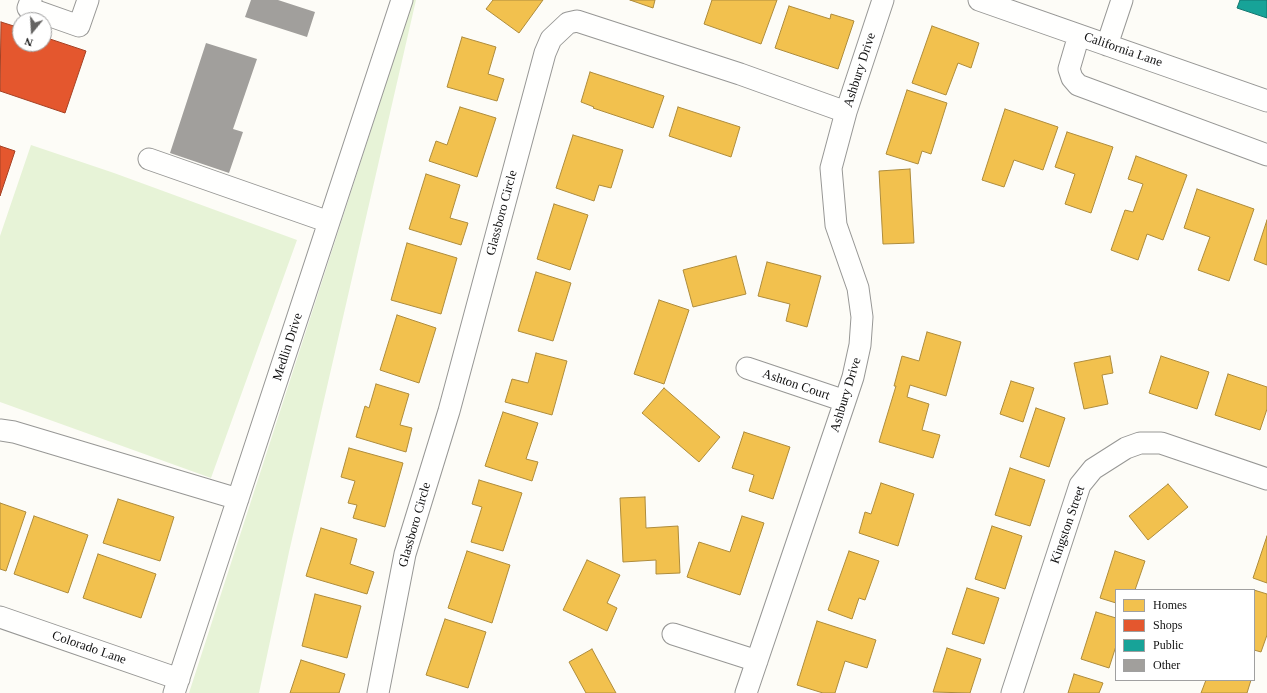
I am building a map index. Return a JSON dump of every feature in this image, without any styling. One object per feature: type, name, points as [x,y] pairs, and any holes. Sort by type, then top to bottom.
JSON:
[{"type":"street","points":[[31,0],[28,8],[79,26],[88,0]]},
{"type":"street","name":"Medlin Drive","points":[[177,686],[402,0]]},
{"type":"street","name":"Ashbury Drive","points":[[746,693],[846,401],[860,345],[862,317],[858,288],[836,225],[831,168],[846,112],[883,0]]},
{"type":"street","name":"California Lane","points":[[979,0],[1267,101]]},
{"type":"street","points":[[1107,45],[1122,0]]},
{"type":"street","name":"Glassboro Circle","points":[[378,693],[405,554],[449,411],[543,60],[551,39],[568,23],[577,21],[740,74],[846,112]]},
{"type":"street","points":[[1079,35],[1069,68],[1072,78],[1078,85],[1267,154]]},
{"type":"street","points":[[149,159],[329,222]]},
{"type":"street","name":"Ashton Court","points":[[747,368],[846,401]]},
{"type":"street","points":[[0,430],[14,432],[238,499]]},
{"type":"street","name":"Kingston Street","points":[[1012,693],[1080,485],[1093,469],[1126,448],[1140,443],[1161,443],[1267,479]]},
{"type":"street","name":"Colorado Lane","points":[[0,617],[177,686]]},
{"type":"street","points":[[673,634],[757,661]]},
{"type":"green space","points":[[413,0],[416,0],[289,552],[259,693],[189,693]]},
{"type":"green space","points":[[31,145],[114,173],[297,240],[211,478],[0,402],[0,236]]},
{"type":"building: Homes","points":[[493,0],[543,0],[519,33],[486,9]]},
{"type":"building: Homes","points":[[630,0],[655,0],[653,8]]},
{"type":"building: Homes","points":[[712,0],[777,0],[761,44],[704,24]]},
{"type":"building: Homes","points":[[789,6],[830,19],[831,14],[854,21],[838,69],[775,48]]},
{"type":"building: Homes","points":[[932,26],[979,43],[971,68],[958,63],[946,95],[912,83]]},
{"type":"building: Homes","points":[[462,37],[496,47],[488,74],[504,79],[497,101],[447,87]]},
{"type":"building: Homes","points":[[590,72],[664,96],[653,128],[593,108],[594,107],[581,102]]},
{"type":"building: Homes","points":[[907,90],[947,103],[931,154],[922,151],[918,164],[886,154]]},
{"type":"building: Homes","points":[[460,107],[496,118],[477,177],[429,161],[436,141],[447,145]]},
{"type":"building: Homes","points":[[678,107],[740,127],[731,157],[669,136]]},
{"type":"building: Homes","points":[[1005,109],[1058,127],[1043,170],[1014,160],[1004,187],[982,180]]},
{"type":"building: Homes","points":[[1067,132],[1113,147],[1091,213],[1065,204],[1075,174],[1055,167]]},
{"type":"building: Homes","points":[[573,135],[623,150],[611,188],[599,185],[594,201],[556,188]]},
{"type":"building: Homes","points":[[1136,156],[1187,175],[1163,240],[1147,234],[1138,260],[1111,250],[1125,210],[1133,212],[1143,184],[1128,179]]},
{"type":"building: Homes","points":[[910,169],[914,243],[883,244],[879,171]]},
{"type":"building: Homes","points":[[426,174],[460,185],[450,218],[468,223],[461,245],[409,229]]},
{"type":"building: Homes","points":[[1197,189],[1254,209],[1229,281],[1198,270],[1210,237],[1184,228]]},
{"type":"building: Homes","points":[[554,204],[588,215],[570,270],[537,259]]},
{"type":"building: Homes","points":[[1267,220],[1267,265],[1254,260]]},
{"type":"building: Homes","points":[[407,243],[457,258],[441,314],[391,300]]},
{"type":"building: Homes","points":[[736,256],[746,294],[693,307],[683,270]]},
{"type":"building: Homes","points":[[767,262],[821,276],[807,327],[786,321],[790,304],[758,296]]},
{"type":"building: Homes","points":[[536,272],[571,283],[553,341],[518,331]]},
{"type":"building: Homes","points":[[659,300],[689,310],[664,384],[634,374]]},
{"type":"building: Homes","points":[[397,315],[436,328],[419,383],[380,370]]},
{"type":"building: Homes","points":[[927,332],[961,342],[946,396],[910,385],[907,397],[929,404],[922,430],[940,435],[933,458],[879,442],[896,386],[894,386],[902,356],[919,361]]},
{"type":"building: Homes","points":[[536,353],[567,361],[552,415],[505,402],[512,379],[528,383]]},
{"type":"building: Homes","points":[[1110,356],[1113,373],[1102,375],[1108,404],[1084,409],[1074,363]]},
{"type":"building: Homes","points":[[1161,356],[1209,372],[1197,409],[1149,393]]},
{"type":"building: Homes","points":[[1228,374],[1267,387],[1267,409],[1260,430],[1215,415]]},
{"type":"building: Homes","points":[[1011,381],[1034,388],[1023,422],[1000,414]]},
{"type":"building: Homes","points":[[376,384],[409,394],[400,425],[412,428],[406,452],[356,437],[365,406],[369,408]]},
{"type":"building: Homes","points":[[664,388],[720,437],[699,462],[642,413]]},
{"type":"building: Homes","points":[[1036,408],[1065,418],[1049,467],[1020,457]]},
{"type":"building: Homes","points":[[503,412],[538,423],[526,459],[538,462],[532,481],[485,466]]},
{"type":"building: Homes","points":[[744,432],[790,447],[773,499],[749,491],[754,475],[732,468]]},
{"type":"building: Homes","points":[[349,448],[403,463],[385,527],[353,518],[357,505],[348,503],[355,481],[341,477]]},
{"type":"building: Homes","points":[[1010,468],[1045,480],[1030,526],[995,515]]},
{"type":"building: Homes","points":[[479,480],[522,493],[503,551],[471,542],[482,507],[472,504]]},
{"type":"building: Homes","points":[[881,483],[914,494],[898,546],[859,533],[865,512],[871,514]]},
{"type":"building: Homes","points":[[1168,484],[1188,507],[1148,540],[1129,516]]},
{"type":"building: Homes","points":[[645,497],[646,528],[678,526],[680,573],[656,574],[656,560],[623,562],[620,498]]},
{"type":"building: Homes","points":[[118,499],[174,517],[160,561],[103,543]]},
{"type":"building: Homes","points":[[0,503],[26,512],[6,571],[0,569]]},
{"type":"building: Homes","points":[[34,516],[88,535],[68,593],[14,574]]},
{"type":"building: Homes","points":[[742,516],[764,523],[740,595],[687,577],[699,542],[730,552]]},
{"type":"building: Homes","points":[[992,526],[1022,536],[1005,589],[975,579]]},
{"type":"building: Homes","points":[[321,528],[357,539],[350,564],[374,572],[367,594],[306,576]]},
{"type":"building: Homes","points":[[1267,536],[1267,583],[1253,578]]},
{"type":"building: Homes","points":[[467,551],[510,565],[492,623],[448,608]]},
{"type":"building: Homes","points":[[849,551],[879,561],[865,600],[859,598],[852,619],[828,610]]},
{"type":"building: Homes","points":[[1115,551],[1145,561],[1135,589],[1115,589],[1115,603],[1100,598]]},
{"type":"building: Homes","points":[[98,554],[156,574],[141,618],[83,598]]},
{"type":"building: Homes","points":[[587,560],[620,575],[607,603],[617,608],[607,631],[563,610]]},
{"type":"building: Homes","points":[[967,588],[999,598],[984,644],[952,634]]},
{"type":"building: Homes","points":[[1255,590],[1267,594],[1267,635],[1261,652],[1255,650]]},
{"type":"building: Homes","points":[[315,594],[361,606],[347,658],[302,646]]},
{"type":"building: Homes","points":[[1096,612],[1115,618],[1115,649],[1109,668],[1081,659]]},
{"type":"building: Homes","points":[[445,619],[486,632],[468,688],[426,675]]},
{"type":"building: Homes","points":[[817,621],[876,640],[867,668],[845,661],[835,693],[823,693],[797,685]]},
{"type":"building: Homes","points":[[947,648],[981,659],[970,693],[933,692]]},
{"type":"building: Homes","points":[[592,649],[616,693],[586,693],[569,662]]},
{"type":"building: Homes","points":[[301,660],[345,674],[339,693],[290,693]]},
{"type":"building: Homes","points":[[1074,674],[1103,683],[1099,693],[1068,693]]},
{"type":"building: Homes","points":[[1206,681],[1251,681],[1247,693],[1201,693]]},
{"type":"building: Shops","points":[[1,22],[12,25],[12,52],[52,52],[52,40],[86,51],[65,113],[0,91]]},
{"type":"building: Shops","points":[[0,146],[15,151],[0,196]]},
{"type":"building: Public","points":[[1240,0],[1267,0],[1267,18],[1237,8]]},
{"type":"building: Other","points":[[251,0],[278,0],[315,12],[307,37],[245,17]]},
{"type":"building: Other","points":[[206,43],[257,59],[233,129],[243,132],[229,173],[170,153]]}]
